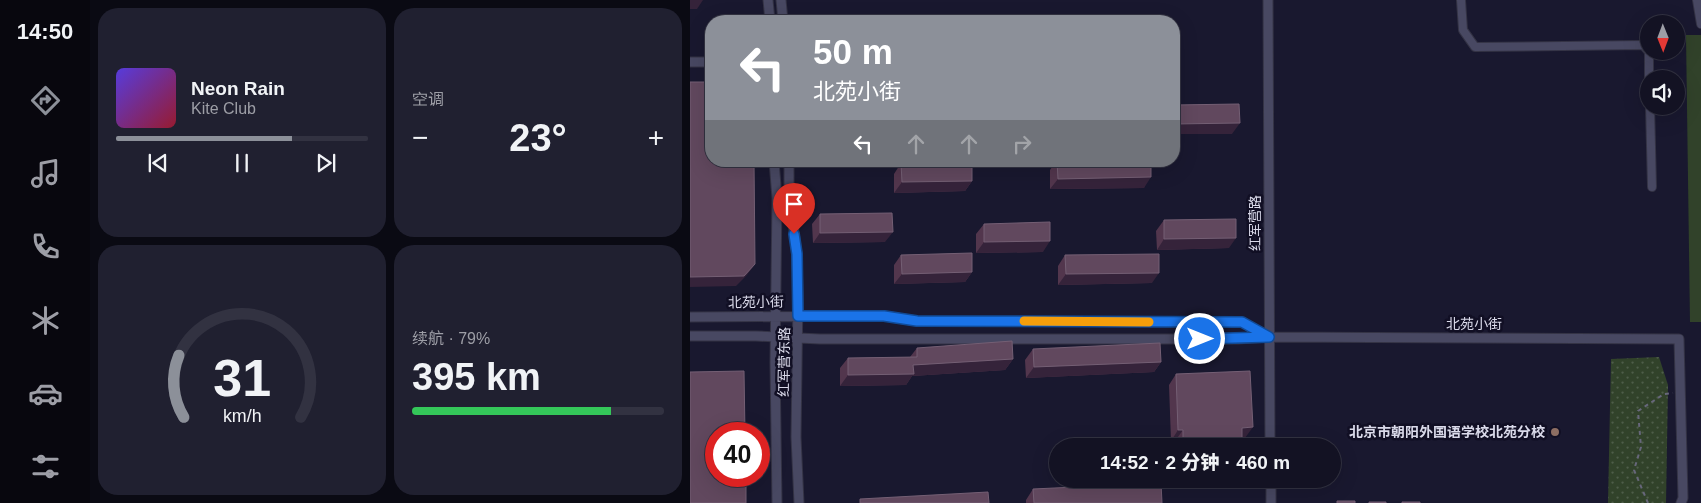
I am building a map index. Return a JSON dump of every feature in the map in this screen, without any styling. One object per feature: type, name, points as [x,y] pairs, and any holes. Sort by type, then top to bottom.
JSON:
[{"type":"street","points":[[768,0],[769,15]]},
{"type":"street","points":[[781,0],[783,15]]},
{"type":"street","name":"红军营路","points":[[1268,0],[1270,438]]},
{"type":"street","points":[[1461,0],[1463,30],[1476,48],[1642,45],[1649,52],[1649,70]]},
{"type":"street","points":[[1697,0],[1701,24]]},
{"type":"street","points":[[690,62],[705,62]]},
{"type":"street","points":[[1650,115],[1652,187]]},
{"type":"street","name":"红军营东路","points":[[774,167],[777,198],[777,503]]},
{"type":"street","name":"红军营东路","points":[[788,167],[789,195],[797,254],[796,437],[799,503]]},
{"type":"street","name":"北苑小街","points":[[690,317],[884,316],[917,321],[1242,322],[1269,337]]},
{"type":"street","name":"北苑小街","points":[[690,336],[798,338],[1238,339],[1269,337],[1679,339],[1680,393]]},
{"type":"street","points":[[1680,393],[1683,501]]},
{"type":"street","points":[[1271,488],[1271,503]]},
{"type":"path","points":[[1648,503],[1634,470],[1641,447],[1638,411],[1664,394],[1680,393]]},
{"type":"green space","points":[[1686,35],[1701,35],[1701,322],[1690,322]]},
{"type":"green space","points":[[1659,357],[1668,385],[1666,503],[1608,503],[1611,359]]},
{"type":"building","points":[[690,82],[705,82],[705,167],[754,167],[755,264],[744,276],[690,277]]},
{"type":"building","points":[[1239,104],[1240,123],[1180,124],[1180,105]]},
{"type":"building","points":[[901,167],[972,167],[972,181],[902,182]]},
{"type":"building","points":[[1057,167],[1151,167],[1151,177],[1058,179]]},
{"type":"building","points":[[892,213],[893,232],[820,233],[820,214]]},
{"type":"building","points":[[1236,219],[1236,238],[1164,239],[1164,220]]},
{"type":"building","points":[[1050,222],[1050,241],[984,242],[984,224]]},
{"type":"building","points":[[972,253],[972,272],[902,274],[901,255]]},
{"type":"building","points":[[1159,254],[1159,273],[1066,274],[1065,255]]},
{"type":"building","points":[[1012,341],[1013,359],[913,365],[914,374],[848,375],[848,358],[917,357],[917,348]]},
{"type":"building","points":[[1160,343],[1161,362],[1034,367],[1033,349]]},
{"type":"building","points":[[744,371],[745,422],[705,422],[705,487],[746,487],[746,503],[690,503],[690,372]]},
{"type":"building","points":[[1250,371],[1253,427],[1242,428],[1242,438],[1183,438],[1183,430],[1178,430],[1176,374]]},
{"type":"building","points":[[1161,488],[1162,503],[1034,503],[1033,489]]},
{"type":"building","points":[[988,492],[989,503],[860,503],[860,499]]},
{"type":"building","points":[[1337,501],[1355,501],[1355,503],[1337,503]]},
{"type":"building","points":[[1386,502],[1386,503],[1369,503]]},
{"type":"building","points":[[1420,502],[1420,503],[1402,503]]},
{"type":"slow traffic","points":[[1024,321],[1149,322]]},
{"type":"place","name":"北京市朝阳外国语学校北苑分校","points":[[1555,432]]},
{"type":"route","points":[[794,234],[797,254],[798,316],[884,316],[917,321],[1242,322],[1269,337],[1200,339]]}]
